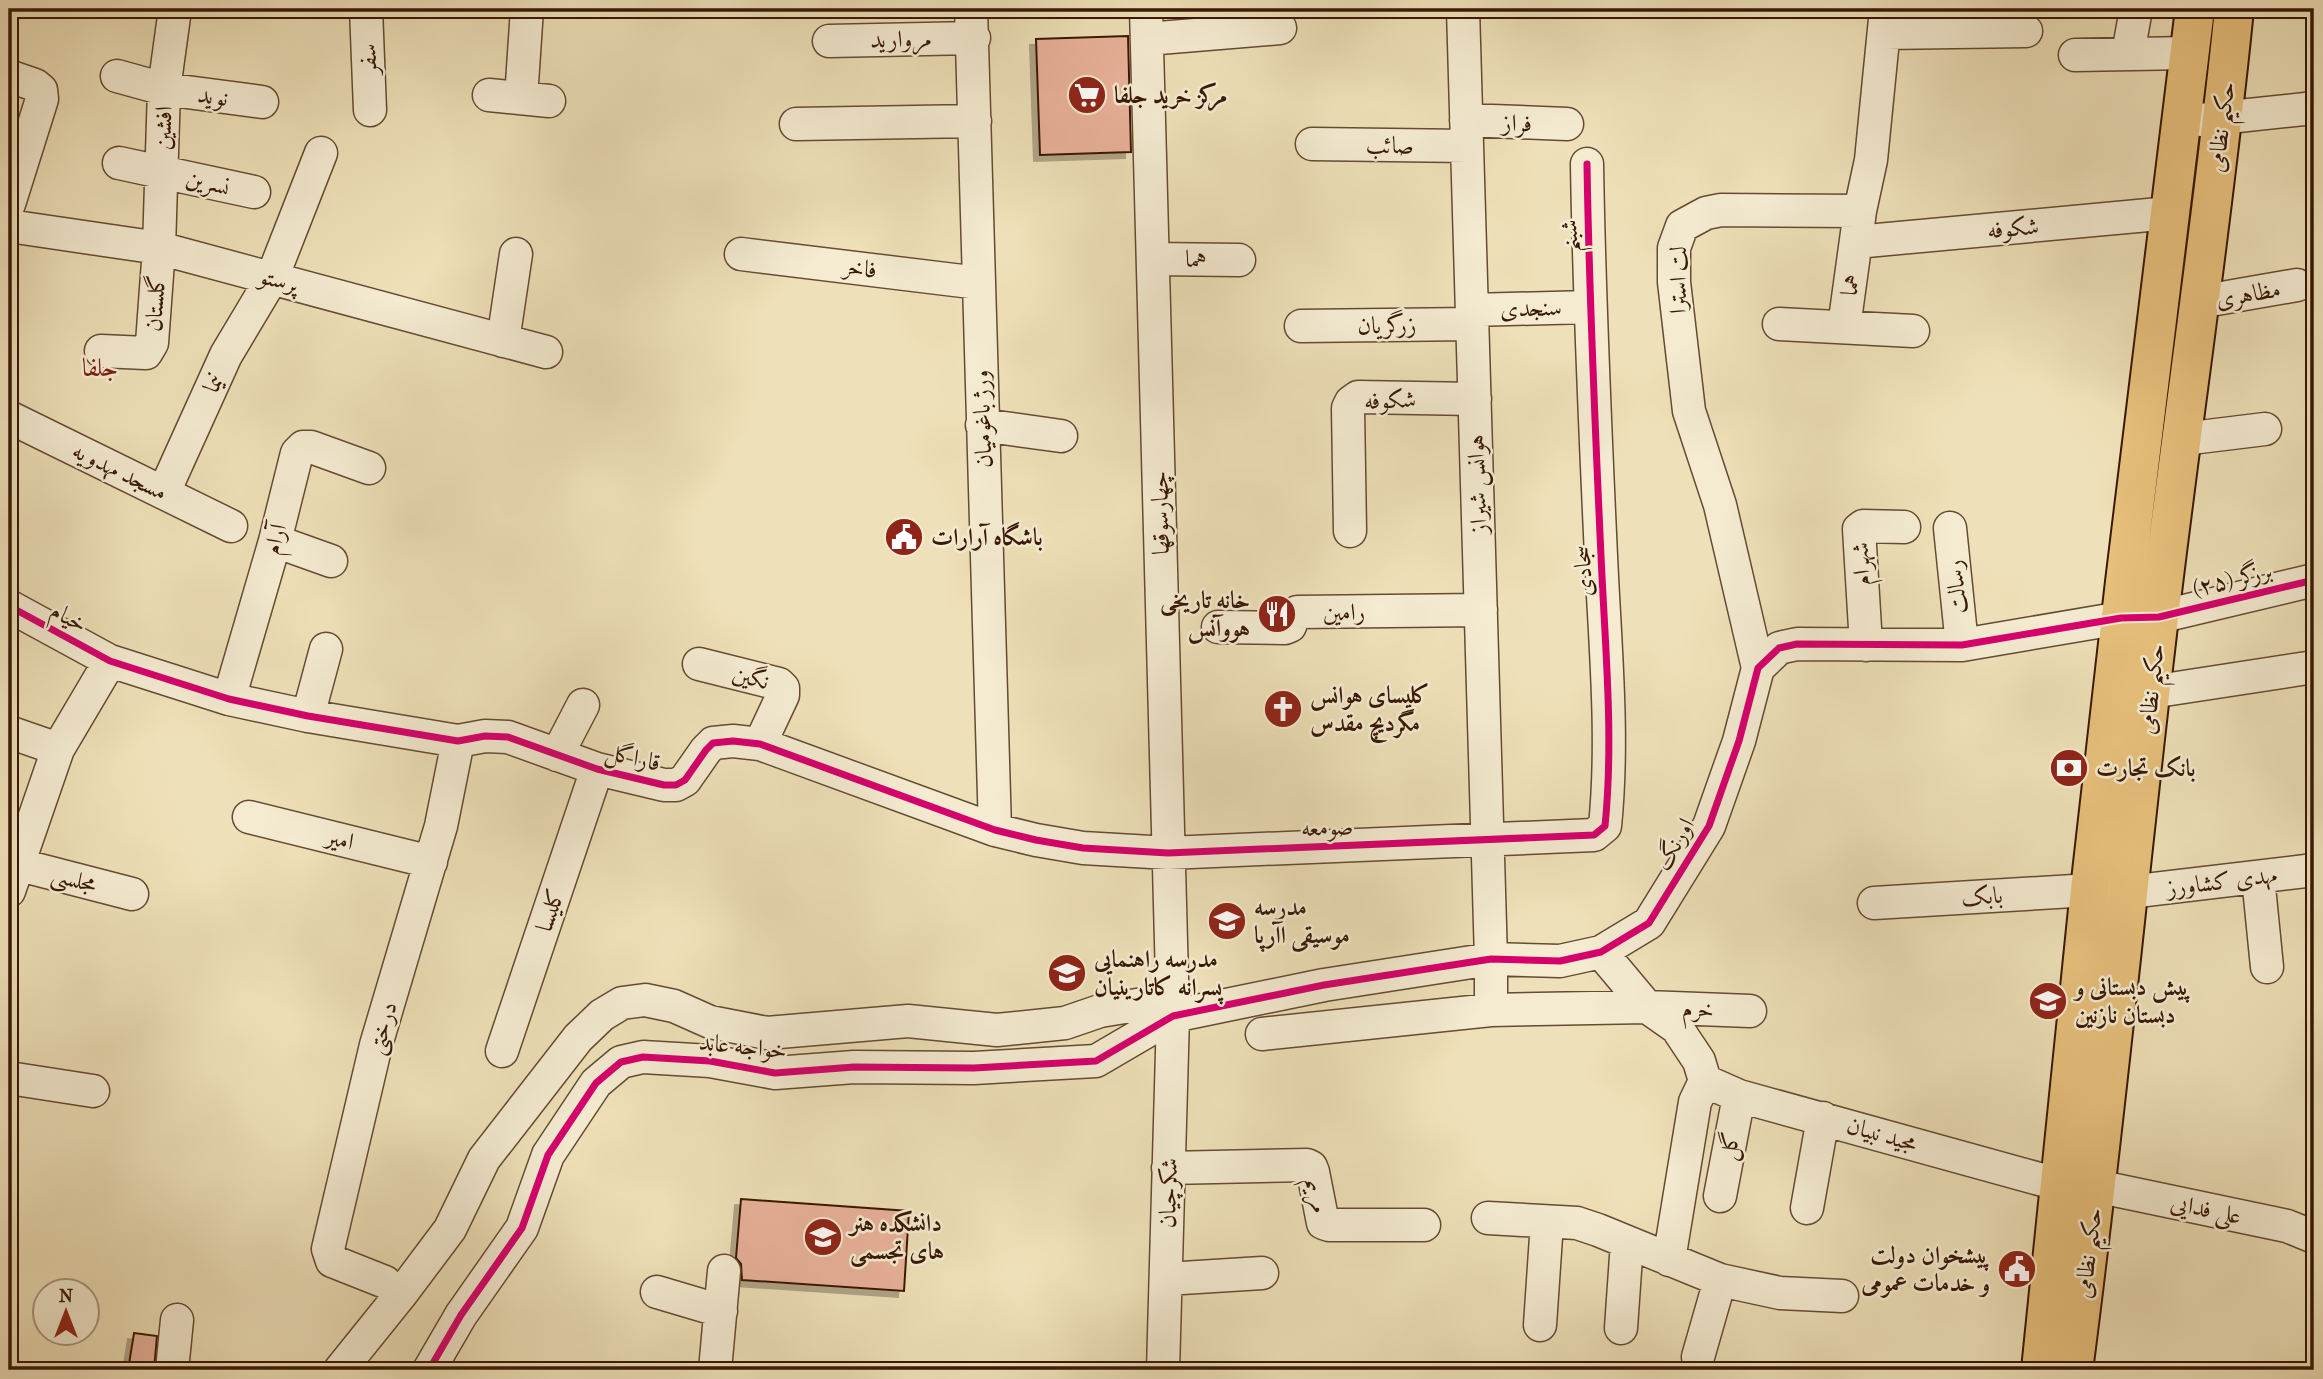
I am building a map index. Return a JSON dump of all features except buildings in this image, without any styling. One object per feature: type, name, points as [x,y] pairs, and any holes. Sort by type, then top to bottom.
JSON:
[{"type":"main road","name":"حکیم نظامی","points":[[2073,1370],[2090,890],[2195,9]]},
{"type":"main road","name":"حکیم نظامی","points":[[2041,1370],[2079,1185],[2129,892],[2159,617],[2223,117],[2234,9]]},
{"type":"street","name":"افشین","points":[[159,248],[164,89],[175,9]]},
{"type":"street","name":"سفر","points":[[366,9],[370,110]]},
{"type":"street","points":[[489,96],[535,100],[527,9]]},
{"type":"street","name":"هوانس شیراز","points":[[1463,9],[1491,1010]]},
{"type":"street","points":[[2129,54],[2136,9]]},
{"type":"street","points":[[1860,211],[1871,160],[1885,21],[2026,31]]},
{"type":"street","name":"مروارید","points":[[829,41],[972,23]]},
{"type":"street","name":"ورژ باغومیان","points":[[972,23],[995,830]]},
{"type":"street","points":[[1147,24],[1280,28]]},
{"type":"street","name":"چهارسوقها","points":[[1147,24],[1153,259],[1190,626],[1168,853],[1173,1016]]},
{"type":"street","points":[[2074,55],[2189,53]]},
{"type":"street","points":[[9,76],[35,85],[41,90],[42,99],[9,204]]},
{"type":"street","name":"نوید","points":[[117,76],[164,89],[262,102]]},
{"type":"street","points":[[2181,122],[2314,108]]},
{"type":"street","points":[[796,124],[975,121]]},
{"type":"street","name":"فراز","points":[[1467,133],[1567,124]]},
{"type":"street","name":"صائب","points":[[1312,144],[1467,133]]},
{"type":"street","name":"نیما","points":[[164,492],[226,355],[272,278],[321,153]]},
{"type":"street","name":"نسرین","points":[[119,163],[254,192]]},
{"type":"street","name":"شبنم","points":[[1587,164],[1590,307]]},
{"type":"street","name":"لت استرا","points":[[1758,667],[1720,505],[1689,411],[1674,282],[1674,248],[1682,226],[1721,210],[1860,211]]},
{"type":"street","name":"هما","points":[[1844,327],[1860,211]]},
{"type":"street","name":"شکوفه","points":[[1856,242],[2170,213]]},
{"type":"street","name":"پرستو","points":[[9,226],[159,248],[546,352]]},
{"type":"street","name":"گلستان","points":[[101,351],[146,352],[150,349],[159,248]]},
{"type":"street","points":[[503,341],[516,254]]},
{"type":"street","name":"فاخر","points":[[741,254],[979,283]]},
{"type":"street","name":"هما","points":[[1153,259],[1238,260]]},
{"type":"street","name":"مظاهری","points":[[2199,302],[2297,285]]},
{"type":"street","name":"سنجدی","points":[[1472,317],[1590,307]]},
{"type":"street","name":"سجادی","points":[[1590,307],[1607,670],[1607,802],[1605,827],[1601,832]]},
{"type":"street","name":"زرگریان","points":[[1301,326],[1472,317]]},
{"type":"street","points":[[1779,324],[1913,331]]},
{"type":"street","name":"شکوفه","points":[[1350,531],[1348,408],[1351,402],[1358,397],[1475,399]]},
{"type":"street","name":"مسجد مهدویه","points":[[9,417],[230,526]]},
{"type":"street","points":[[982,425],[1061,436]]},
{"type":"street","points":[[2183,439],[2265,429]]},
{"type":"street","name":"آرام","points":[[229,699],[275,541],[297,453],[303,447],[311,447],[369,468]]},
{"type":"street","name":"شهرام","points":[[1867,645],[1859,529],[1863,526],[1904,527]]},
{"type":"street","name":"رسالت","points":[[1950,528],[1962,645]]},
{"type":"street","points":[[275,541],[331,561]]},
{"type":"street","name":"برزگر (۲۵)","points":[[2121,618],[2159,617],[2314,580]]},
{"type":"street","name":"خیام","points":[[9,606],[110,661]]},
{"type":"street","name":"رامین","points":[[1190,626],[1285,628],[1290,626],[1297,612],[1480,610]]},
{"type":"street","points":[[1758,667],[1779,649],[1797,644],[1962,645],[2121,618]]},
{"type":"street","points":[[308,716],[326,649]]},
{"type":"street","name":"قاراگل","points":[[110,661],[229,699],[308,716],[458,741],[496,735],[597,769],[664,785],[676,785],[685,780],[713,743],[733,741],[760,744],[995,830],[1083,848],[1168,853]]},
{"type":"street","name":"مجلسی","points":[[110,661],[58,749],[12,877],[132,894]]},
{"type":"street","name":"نگین","points":[[699,664],[779,684],[783,688],[783,695],[760,744]]},
{"type":"street","name":"اورنگ","points":[[1173,1016],[1324,985],[1491,959],[1560,961],[1601,952],[1649,923],[1709,827],[1739,741],[1758,667]]},
{"type":"street","points":[[2151,692],[2314,667]]},
{"type":"street","points":[[557,755],[583,705]]},
{"type":"street","points":[[9,732],[58,749]]},
{"type":"street","name":"درختی","points":[[385,1282],[332,1261],[328,1249],[376,1045],[441,826],[458,741]]},
{"type":"street","name":"کلیسا","points":[[502,1051],[597,769]]},
{"type":"street","name":"امیر","points":[[249,817],[430,862]]},
{"type":"street","name":"صومعه","points":[[1168,853],[1594,835],[1601,832]]},
{"type":"street","name":"مهدی کشاورز","points":[[2090,890],[2129,892],[2314,870]]},
{"type":"street","points":[[2258,877],[2267,967]]},
{"type":"street","name":"بابک","points":[[1874,903],[2090,890]]},
{"type":"street","points":[[1601,952],[1647,1007],[1677,1028],[1699,1061],[1705,1081],[1695,1102],[1669,1260]]},
{"type":"street","name":"خواجه عابد","points":[[340,1370],[450,1229],[484,1159],[578,1038],[603,1015],[622,1003],[645,1000],[674,1006],[710,1022],[767,1032],[908,1021],[997,1030],[1066,1023],[1100,1011],[1143,1004],[1173,1016]]},
{"type":"street","points":[[1262,1034],[1491,1010],[1647,1007]]},
{"type":"street","name":"خرم","points":[[1647,1007],[1750,1012]]},
{"type":"street","name":"شکرچیان","points":[[1163,1370],[1173,1016]]},
{"type":"street","name":"خواجه عابد","points":[[429,1370],[461,1315],[522,1228],[548,1155],[596,1083],[621,1062],[643,1057],[710,1061],[775,1073],[854,1067],[974,1068],[1096,1061],[1173,1016]]},
{"type":"street","points":[[9,1078],[93,1091]]},
{"type":"street","name":"مجید نبیان","points":[[1705,1081],[1739,1096],[2079,1185]]},
{"type":"street","name":"گل","points":[[1720,1196],[1739,1096]]},
{"type":"street","points":[[1807,1208],[1823,1118]]},
{"type":"street","name":"مریم","points":[[1168,1168],[1307,1166],[1311,1167],[1313,1172],[1323,1223],[1424,1225]]},
{"type":"street","name":"علی فدایی","points":[[2079,1185],[2287,1226],[2314,1237]]},
{"type":"street","points":[[1488,1218],[1577,1223],[1720,1280],[1780,1293],[1842,1296]]},
{"type":"street","points":[[1540,1325],[1547,1222]]},
{"type":"street","points":[[1621,1328],[1627,1242]]},
{"type":"street","points":[[715,1370],[724,1271]]},
{"type":"street","points":[[1166,1279],[1262,1273]]},
{"type":"street","points":[[1698,1357],[1720,1280]]},
{"type":"street","points":[[657,1292],[721,1311]]},
{"type":"street","points":[[172,1370],[177,1320]]},
{"type":"cycle path","points":[[9,606],[110,661],[229,699],[308,716],[458,741],[485,736],[508,737],[597,769],[664,785],[676,785],[685,780],[713,743],[733,741],[760,744],[995,830],[1083,848],[1168,853],[1594,835],[1605,826],[1609,725],[1592,360],[1587,164]]},
{"type":"cycle path","points":[[429,1370],[461,1315],[522,1228],[548,1155],[596,1083],[621,1062],[643,1057],[710,1061],[775,1073],[854,1067],[974,1068],[1096,1061],[1173,1016],[1324,985],[1491,959],[1560,961],[1601,952],[1649,923],[1709,826],[1739,741],[1758,668],[1779,648],[1797,644],[1962,645],[2121,618],[2159,617],[2314,580]]},
{"type":"place","name":"مرکز خرید جلفا","points":[[1087,95]]},
{"type":"place","name":"باشگاه آرارات","points":[[904,537]]},
{"type":"place","name":"خانه تاریخی هووآنس","points":[[1277,614]]},
{"type":"place","name":"کلیسای هوانس مگردیچ مقدس","points":[[1283,709]]},
{"type":"place","name":"بانک تجارت","points":[[2069,768]]},
{"type":"place","name":"مدرسه موسیقی اآرپا","points":[[1227,921]]},
{"type":"place","name":"مدرسه راهنمایی پسرانه کاتارینیان","points":[[1067,973]]},
{"type":"place","name":"پیش دبستانی و دبستان نازنین","points":[[2048,1001]]},
{"type":"place","name":"دانشکده هنر های تجسمی","points":[[823,1237]]},
{"type":"place","name":"پیشخوان دولت و خدمات عمومی","points":[[2017,1269]]},
{"type":"district","name":"جلفا","points":[[100,367]]}]
